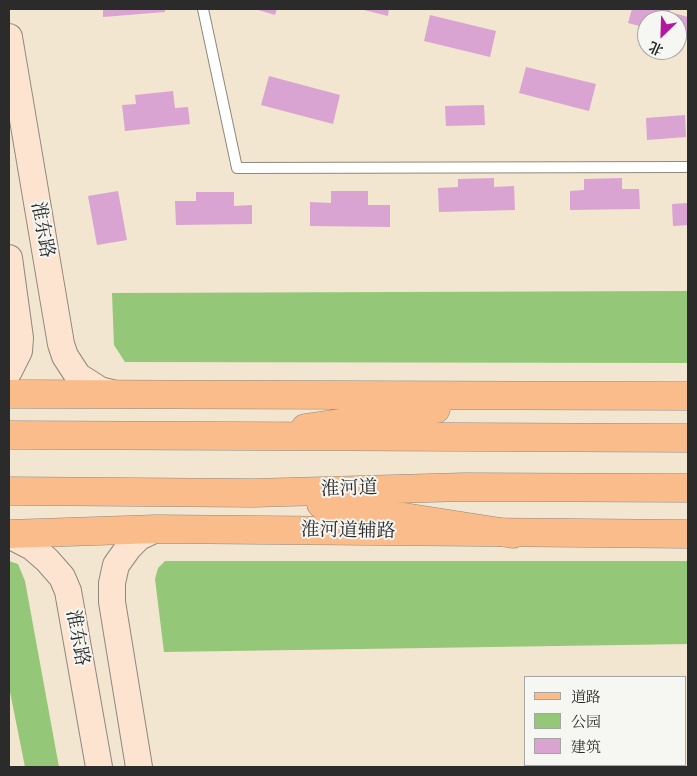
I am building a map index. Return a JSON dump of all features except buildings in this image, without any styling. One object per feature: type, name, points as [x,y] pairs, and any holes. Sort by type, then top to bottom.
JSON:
[{"type":"main road","name":"淮东路","points":[[9,37],[61,344],[65,356],[78,376],[100,390],[116,394]]},
{"type":"main road","name":"淮东路","points":[[9,258],[20,338],[19,351],[9,371]]},
{"type":"main road","points":[[9,394],[688,396]]},
{"type":"main road","points":[[243,438],[524,396]]},
{"type":"main road","points":[[9,435],[243,438],[688,438]]},
{"type":"main road","name":"淮河道","points":[[9,491],[253,493],[465,487],[688,488]]},
{"type":"main road","points":[[253,493],[513,534]]},
{"type":"main road","points":[[139,767],[112,602],[112,584],[116,565],[129,546],[140,537],[156,530]]},
{"type":"main road","name":"淮河道辅路","points":[[9,534],[156,530],[688,534]]},
{"type":"main road","name":"淮东路","points":[[9,534],[32,547],[47,560],[62,577],[68,591],[99,767]]},
{"type":"lane","points":[[203,9],[237,168],[688,167]]},
{"type":"green space","points":[[688,291],[688,363],[125,362],[114,345],[112,293]]},
{"type":"green space","points":[[9,561],[18,564],[25,581],[59,767],[25,767],[9,687]]},
{"type":"green space","points":[[165,561],[688,561],[688,644],[164,652],[155,579],[158,568]]}]
